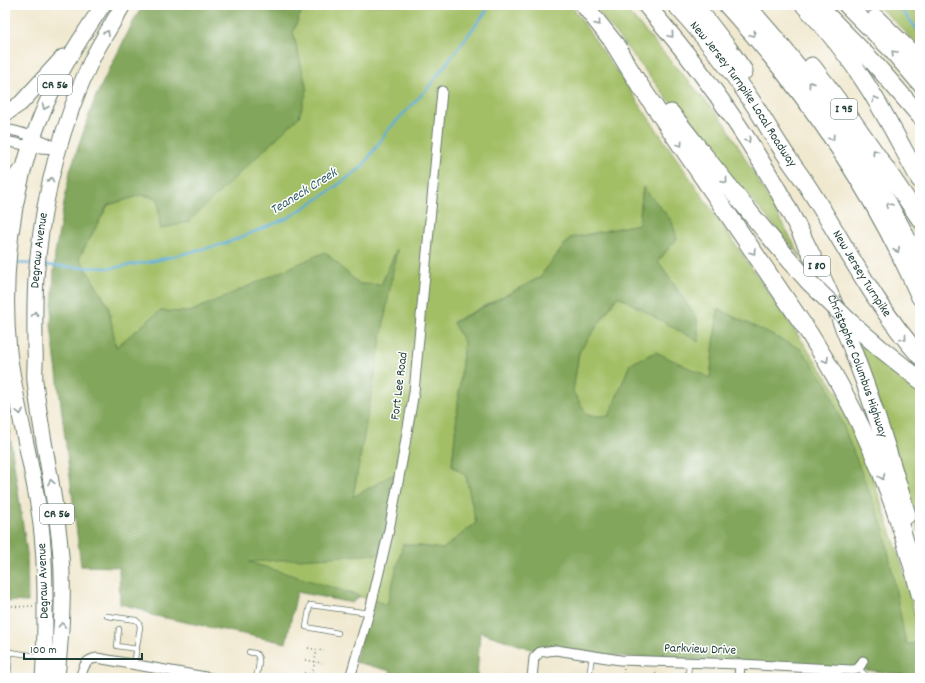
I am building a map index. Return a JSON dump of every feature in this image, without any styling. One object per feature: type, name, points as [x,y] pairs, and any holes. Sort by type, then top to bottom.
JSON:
[{"type":"highway","points":[[584,5],[768,234],[810,283],[850,322],[920,380]]},
{"type":"highway","name":"Christopher Columbus Highway","points":[[646,5],[714,89],[738,124],[776,186],[812,255],[839,315],[873,406],[894,469],[920,562]]},
{"type":"highway","name":"New Jersey Turnpike Local Roadway","points":[[676,5],[708,42],[741,85],[782,150],[808,186]]},
{"type":"highway","points":[[695,5],[728,48],[756,90],[789,146],[808,186]]},
{"type":"highway","points":[[727,5],[764,47],[790,80],[841,152],[878,214],[920,297]]},
{"type":"highway","points":[[746,5],[801,71],[843,129],[882,191],[920,265]]},
{"type":"highway","name":"I 95","points":[[759,5],[798,50],[836,98],[920,219]]},
{"type":"highway","name":"I 95","points":[[804,5],[840,47],[868,86],[920,180]]},
{"type":"highway","points":[[817,5],[875,64],[920,116]]},
{"type":"highway","points":[[847,5],[891,49],[920,83]]},
{"type":"highway","points":[[862,5],[920,61]]},
{"type":"highway","points":[[613,42],[637,81],[809,333],[835,377],[860,425],[879,468],[902,533],[920,594]]},
{"type":"highway","name":"New Jersey Turnpike","points":[[808,186],[876,300],[897,329],[920,356]]},
{"type":"main road","name":"Degraw Avenue","points":[[45,677],[44,558],[40,517],[14,386],[9,351],[6,316],[7,243],[32,141],[55,85],[82,36],[103,5]]},
{"type":"main road","name":"Degraw Avenue","points":[[45,677],[62,617],[62,561],[57,519],[35,379],[35,309],[38,256],[47,197],[70,113],[98,48],[123,5]]},
{"type":"main road","points":[[5,114],[26,98],[82,36]]},
{"type":"main road","points":[[5,193],[26,161]]},
{"type":"street","name":"Fort Lee Road","points":[[350,678],[370,609],[389,530],[414,392],[442,92]]},
{"type":"street","points":[[5,128],[20,132],[45,148],[59,149]]},
{"type":"street","points":[[5,141],[32,141]]},
{"type":"street","name":"Parkview Drive","points":[[532,678],[534,658],[540,652],[556,650],[620,660],[852,670],[856,670],[861,665]]},
{"type":"street","points":[[80,678],[85,664],[91,659],[97,658],[211,678]]},
{"type":"street","points":[[739,678],[740,664]]},
{"type":"lane","points":[[338,633],[306,627],[310,605],[370,609]]},
{"type":"lane","points":[[107,616],[136,620],[139,623],[140,627],[134,665]]},
{"type":"lane","points":[[119,629],[117,646],[137,649]]},
{"type":"lane","points":[[5,647],[10,652],[44,658]]},
{"type":"lane","points":[[8,678],[10,652]]},
{"type":"lane","points":[[249,652],[256,654],[259,658],[256,678]]},
{"type":"lane","points":[[589,678],[592,655]]},
{"type":"lane","points":[[688,678],[689,662]]},
{"type":"lane","points":[[861,665],[869,678]]},
{"type":"path","points":[[5,602],[15,607],[45,606]]},
{"type":"path","points":[[312,678],[317,647]]},
{"type":"path","points":[[308,648],[324,651]]},
{"type":"path","points":[[306,660],[322,663]]},
{"type":"path","points":[[655,678],[656,670]]},
{"type":"path","points":[[304,673],[320,676]]},
{"type":"path","points":[[616,678],[616,675],[650,678]]},
{"type":"green space","points":[[144,5],[304,5],[293,32],[307,90],[299,117],[188,222],[160,229],[158,198],[142,195],[108,205],[79,258],[108,305],[116,347],[160,311],[190,312],[325,252],[359,284],[381,285],[397,249],[353,497],[399,471],[381,554],[249,562],[360,596],[352,603],[297,592],[286,643],[151,615],[141,609],[120,604],[119,567],[81,566],[51,325],[55,253],[70,171],[95,98],[136,16]]},
{"type":"green space","points":[[304,5],[571,5],[850,411],[905,574],[920,637],[920,643],[906,645],[884,530],[718,309],[710,378],[630,364],[609,416],[588,416],[573,392],[579,352],[618,296],[699,341],[697,319],[658,261],[677,239],[643,187],[639,224],[570,238],[539,278],[453,322],[464,342],[452,466],[466,476],[476,523],[443,549],[404,544],[387,605],[247,562],[398,472],[353,497],[396,251],[381,285],[359,284],[325,253],[190,312],[160,311],[116,348],[108,305],[79,258],[108,205],[142,195],[158,198],[307,90],[293,32]]},
{"type":"green space","points":[[593,5],[622,5],[725,123],[802,258],[706,147]]},
{"type":"green space","points":[[876,5],[920,5],[920,48],[900,26]]},
{"type":"green space","points":[[887,178],[920,227],[920,243],[885,179]]},
{"type":"green space","points":[[643,187],[672,221],[677,239],[658,261],[697,319],[699,342],[618,296],[579,352],[573,392],[588,416],[609,416],[630,364],[656,352],[710,378],[718,309],[801,349],[827,384],[884,530],[906,644],[920,643],[920,678],[905,678],[904,675],[859,669],[540,652],[480,632],[477,678],[390,678],[391,671],[355,662],[372,599],[387,605],[403,544],[443,549],[476,523],[466,476],[452,466],[464,342],[453,323],[539,278],[570,238],[639,224]]},
{"type":"green space","points":[[858,343],[920,388],[920,538],[907,486]]},
{"type":"green space","points":[[5,402],[27,553],[28,602],[5,601]]},
{"type":"waterway","name":"Teaneck Creek","points":[[41,265],[112,268],[154,261],[224,244],[288,218],[327,193],[362,167],[388,130],[427,89],[491,5]]},
{"type":"waterway","name":"Teaneck Creek","points":[[899,5],[920,33]]},
{"type":"waterway","name":"Teaneck Creek","points":[[13,263],[32,264]]}]
